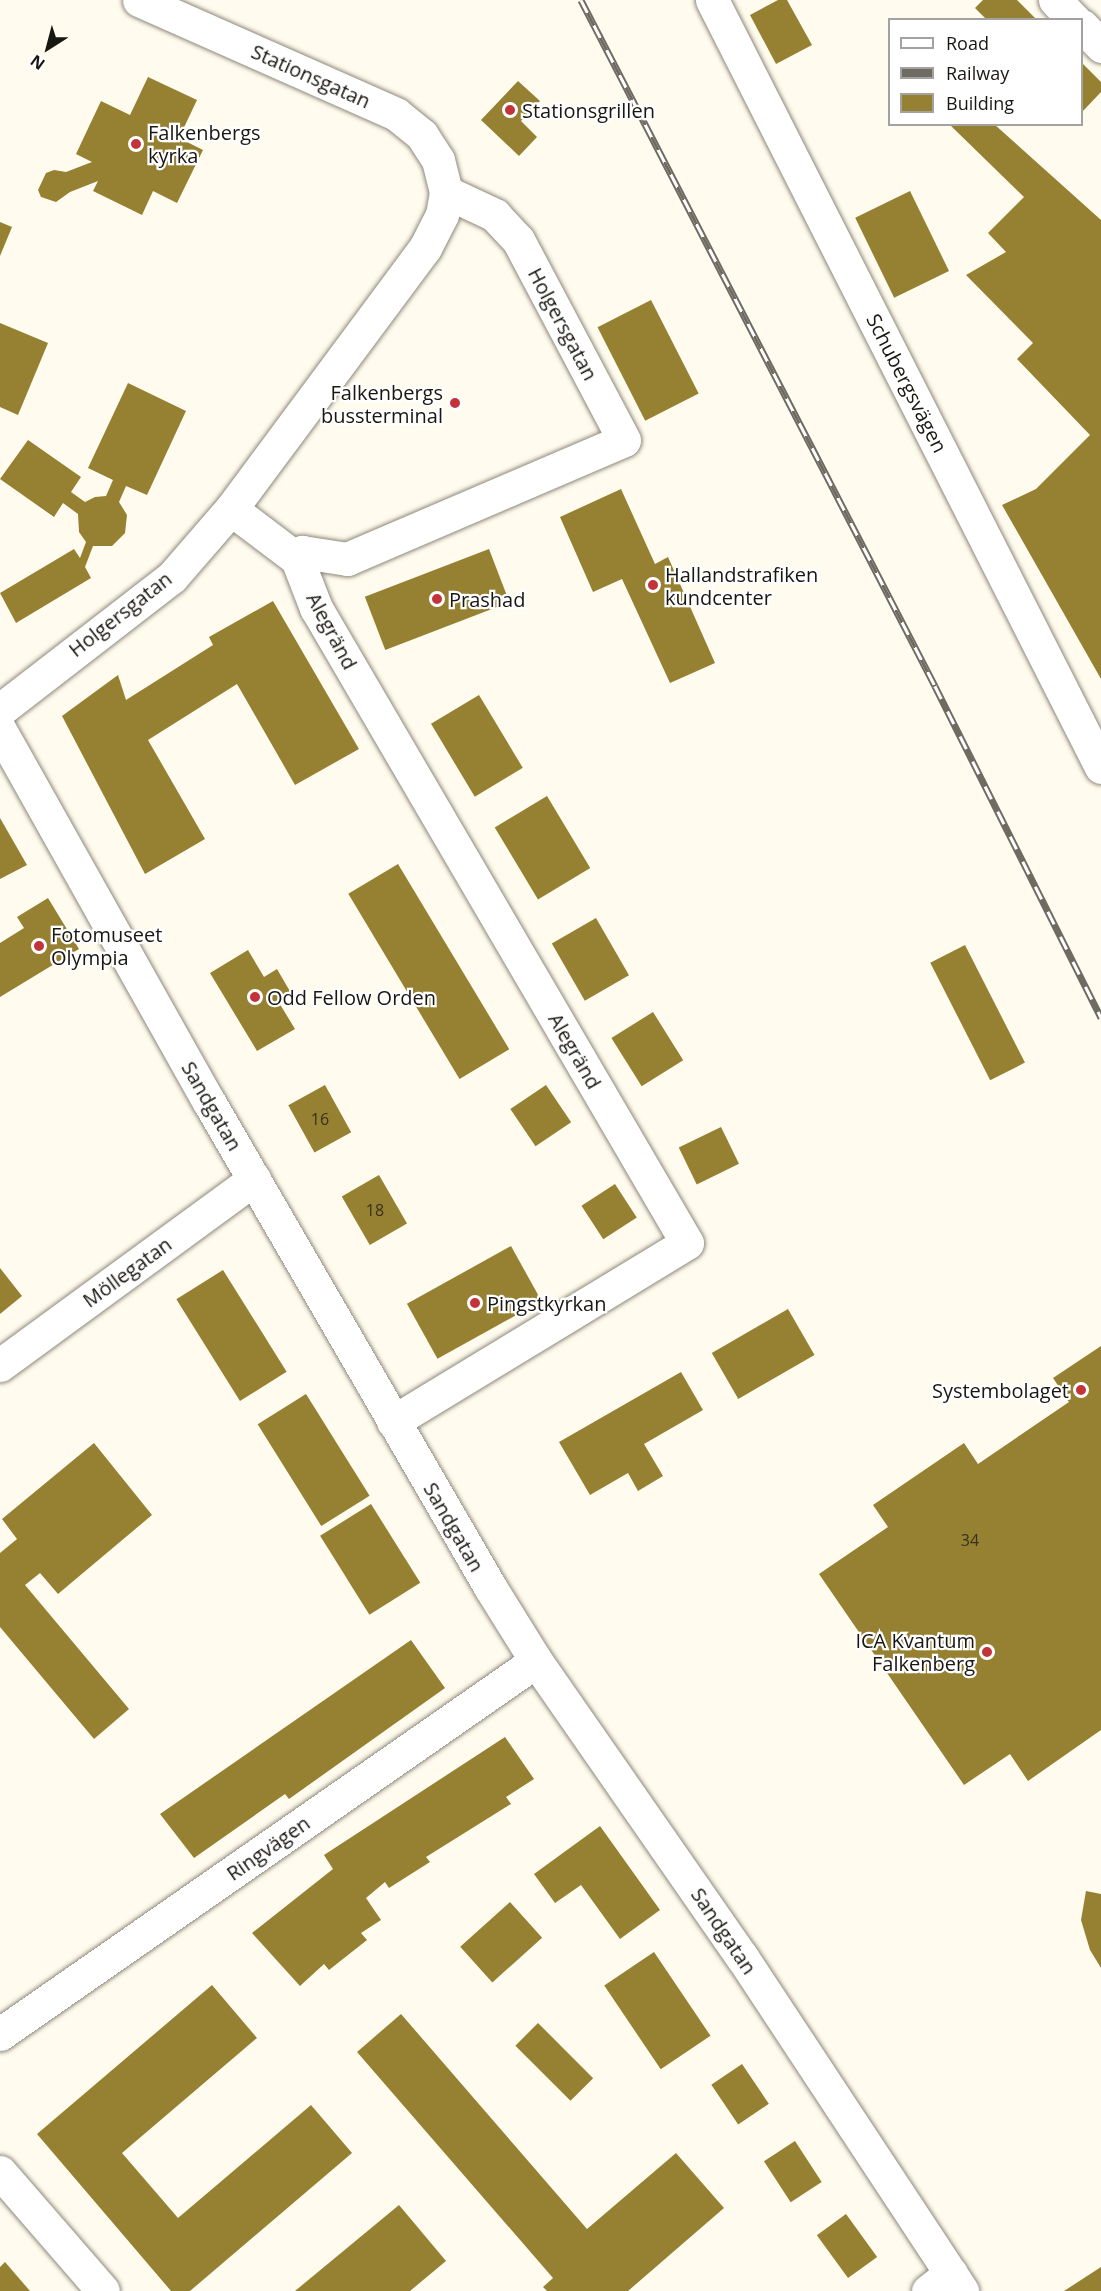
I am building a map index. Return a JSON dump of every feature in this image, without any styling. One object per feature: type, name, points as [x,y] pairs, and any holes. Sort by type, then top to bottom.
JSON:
[{"type":"street","name":"Stationsgatan","points":[[138,0],[396,114],[422,135],[438,160],[446,192]]},
{"type":"street","name":"Schubergsvägen","points":[[712,0],[1101,766]]},
{"type":"street","points":[[1055,0],[1072,18]]},
{"type":"street","points":[[1083,27],[1101,46]]},
{"type":"street","name":"Holgersgatan","points":[[0,710],[172,577],[231,509],[425,248],[442,215],[446,192],[495,215],[518,240],[624,440],[346,560],[302,552],[297,559]]},
{"type":"street","points":[[231,509],[297,559]]},
{"type":"street","name":"Alegränd","points":[[297,559],[316,608],[687,1243],[393,1422]]},
{"type":"street","name":"Sandgatan","points":[[0,730],[393,1422],[536,1661],[742,1957],[947,2285]]},
{"type":"street","name":"Möllegatan","points":[[0,1365],[254,1179]]},
{"type":"street","name":"Ringvägen","points":[[0,2034],[536,1661]]},
{"type":"street","points":[[0,2172],[104,2291]]},
{"type":"building","points":[[778,0],[787,0],[812,45],[776,64],[750,15]]},
{"type":"building","points":[[983,0],[1017,0],[1035,18],[985,18],[975,8]]},
{"type":"building","points":[[1083,64],[1101,82],[1101,92],[1083,111]]},
{"type":"building","name":"Falkenbergs kyrka","points":[[148,77],[197,100],[179,138],[203,150],[177,203],[153,191],[142,215],[93,191],[98,181],[70,192],[56,202],[41,197],[38,190],[46,173],[54,170],[66,172],[92,162],[76,154],[101,101],[130,115]]},
{"type":"building","name":"Stationsgrillen","points":[[518,81],[540,101],[521,121],[537,137],[519,156],[481,120]]},
{"type":"building","points":[[951,126],[996,126],[1101,220],[1101,679],[1002,505],[1036,489],[1090,435],[1017,359],[1033,343],[966,275],[1006,252],[988,233],[1024,197]]},
{"type":"building","points":[[910,191],[949,271],[894,298],[855,218]]},
{"type":"building","points":[[0,222],[12,227],[0,256]]},
{"type":"building","points":[[651,300],[699,394],[645,421],[598,327]]},
{"type":"building","points":[[0,323],[48,343],[18,415],[0,407]]},
{"type":"building","points":[[128,383],[186,411],[147,495],[126,486],[119,502],[127,515],[125,533],[112,546],[93,546],[85,567],[91,578],[16,623],[0,593],[74,549],[80,558],[86,542],[79,532],[78,514],[63,503],[54,517],[0,479],[28,440],[81,477],[71,492],[85,502],[95,497],[106,496],[113,480],[88,468]]},
{"type":"building","name":"Hallandstrafiken kundcenter","points":[[621,489],[655,564],[668,557],[715,663],[670,683],[622,579],[593,592],[560,517]]},
{"type":"building","name":"Prashad","points":[[489,549],[509,602],[385,650],[365,597]]},
{"type":"building","points":[[273,601],[359,749],[295,785],[237,684],[148,740],[205,839],[145,874],[62,716],[118,675],[126,700],[213,645],[209,637]]},
{"type":"building","points":[[479,695],[523,768],[475,797],[431,724]]},
{"type":"building","points":[[547,796],[590,868],[538,899],[495,827]]},
{"type":"building","points":[[0,818],[27,865],[0,879]]},
{"type":"building","points":[[398,864],[509,1049],[460,1079],[348,894]]},
{"type":"building","name":"Fotomuseet Olympia","points":[[48,898],[79,949],[0,997],[0,943],[24,928],[17,917]]},
{"type":"building","points":[[596,918],[629,975],[585,1001],[552,944]]},
{"type":"building","points":[[965,945],[1025,1063],[990,1080],[930,963]]},
{"type":"building","name":"Odd Fellow Orden","points":[[248,950],[264,977],[277,969],[291,993],[278,1001],[295,1029],[257,1051],[210,973]]},
{"type":"building","points":[[653,1012],[683,1060],[642,1086],[611,1038]]},
{"type":"building","points":[[325,1085],[351,1132],[314,1153],[288,1105]]},
{"type":"building","points":[[546,1085],[571,1122],[536,1146],[510,1109]]},
{"type":"building","points":[[721,1127],[739,1164],[697,1184],[679,1148]]},
{"type":"building","points":[[379,1175],[407,1223],[370,1245],[342,1196]]},
{"type":"building","points":[[615,1184],[637,1218],[603,1239],[581,1206]]},
{"type":"building","name":"Pingstkyrkan","points":[[511,1246],[542,1301],[437,1359],[407,1304]]},
{"type":"building","points":[[0,1268],[22,1296],[0,1314]]},
{"type":"building","points":[[223,1270],[287,1372],[240,1401],[176,1299]]},
{"type":"building","points":[[788,1309],[815,1355],[738,1399],[712,1353]]},
{"type":"building","name":"ICA Kvantum Falkenberg","points":[[1101,1346],[1101,1730],[1028,1781],[1010,1754],[964,1785],[819,1574],[888,1527],[873,1505],[964,1443],[978,1464],[1069,1402],[1053,1378]]},
{"type":"building","points":[[681,1372],[703,1410],[644,1444],[663,1476],[638,1491],[628,1473],[590,1495],[559,1442]]},
{"type":"building","points":[[306,1394],[370,1496],[321,1526],[258,1424]]},
{"type":"building","points":[[94,1443],[152,1515],[58,1594],[40,1573],[25,1585],[129,1709],[94,1739],[0,1627],[0,1553],[17,1539],[2,1519]]},
{"type":"building","points":[[371,1504],[420,1583],[369,1615],[320,1536]]},
{"type":"building","points":[[411,1640],[445,1688],[289,1799],[285,1794],[194,1858],[160,1814]]},
{"type":"building","points":[[505,1737],[534,1779],[506,1797],[511,1804],[426,1857],[430,1862],[389,1888],[385,1882],[366,1898],[381,1920],[361,1933],[367,1940],[329,1970],[324,1964],[300,1986],[252,1933],[333,1869],[324,1855]]},
{"type":"building","points":[[600,1826],[660,1910],[620,1939],[581,1885],[555,1903],[534,1874]]},
{"type":"building","points":[[1086,1891],[1101,1894],[1101,1968],[1090,1950],[1081,1920]]},
{"type":"building","points":[[510,1902],[542,1938],[492,1983],[460,1947]]},
{"type":"building","points":[[654,1952],[710,2036],[661,2069],[604,1986]]},
{"type":"building","points":[[212,1985],[257,2038],[122,2153],[178,2218],[311,2105],[352,2153],[190,2291],[171,2291],[37,2134]]},
{"type":"building","points":[[401,2014],[587,2229],[676,2153],[724,2208],[628,2291],[547,2291],[543,2287],[553,2278],[357,2052]]},
{"type":"building","points":[[538,2023],[593,2078],[571,2101],[515,2046]]},
{"type":"building","points":[[742,2064],[769,2104],[738,2124],[711,2085]]},
{"type":"building","points":[[795,2141],[822,2182],[791,2202],[764,2161]]},
{"type":"building","points":[[399,2205],[446,2261],[410,2291],[295,2291]]},
{"type":"building","points":[[846,2214],[877,2257],[848,2278],[817,2235]]},
{"type":"building","points":[[5,2262],[30,2291],[0,2291],[0,2267]]},
{"type":"building","points":[[1101,2267],[1101,2291],[1064,2291]]},
{"type":"railway","points":[[581,0],[935,686],[1101,1018]]},
{"type":"place","name":"Stationsgrillen","points":[[510,110]]},
{"type":"place","name":"Falkenbergs kyrka","points":[[136,144]]},
{"type":"place","name":"Falkenbergs bussterminal","points":[[455,403]]},
{"type":"place","name":"Hallandstrafiken kundcenter","points":[[653,585]]},
{"type":"place","name":"Prashad","points":[[437,599]]},
{"type":"place","name":"Fotomuseet Olympia","points":[[39,946]]},
{"type":"place","name":"Odd Fellow Orden","points":[[255,997]]},
{"type":"place","name":"Pingstkyrkan","points":[[475,1303]]},
{"type":"place","name":"Systembolaget","points":[[1081,1390]]},
{"type":"place","name":"ICA Kvantum Falkenberg","points":[[987,1652]]}]
